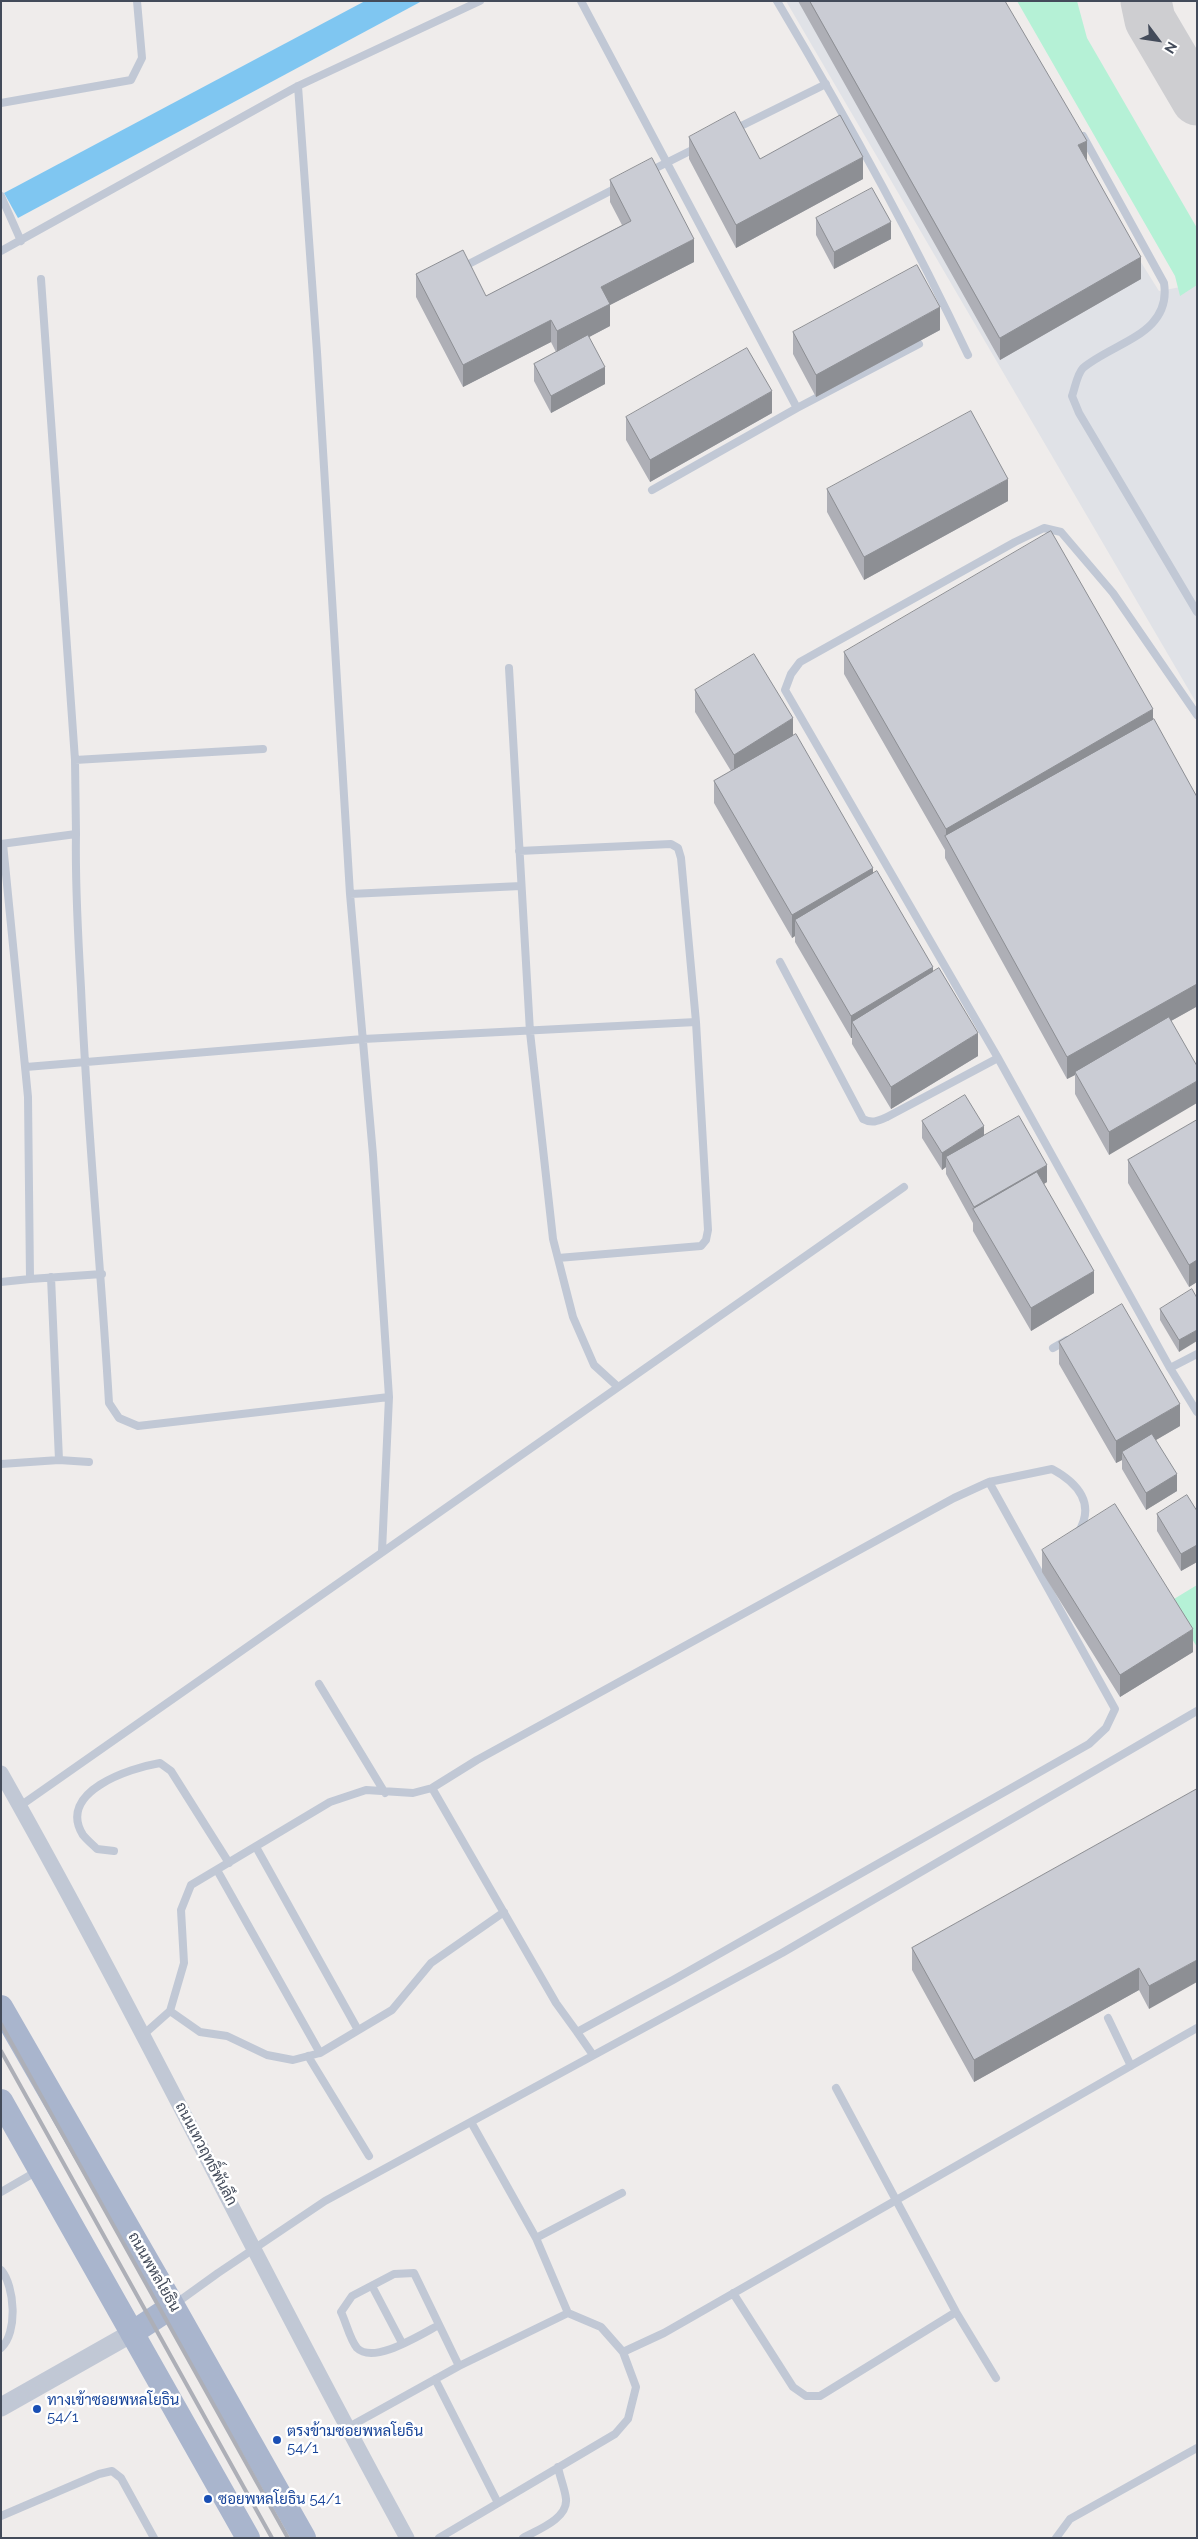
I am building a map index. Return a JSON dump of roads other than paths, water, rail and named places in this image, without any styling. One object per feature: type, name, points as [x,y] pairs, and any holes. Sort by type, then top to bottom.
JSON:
[{"type":"main road","name":"ถนนพหลโยธิน","points":[[1,2007],[304,2538]]},
{"type":"main road","points":[[1,2101],[248,2538]]},
{"type":"main road","points":[[132,2333],[173,2306]]},
{"type":"street","name":"ถนนเทวฤทธิ์พันลึก","points":[[1,1773],[143,2035],[255,2247],[347,2428],[407,2538]]},
{"type":"street","points":[[1,2407],[132,2333]]},
{"type":"lane","points":[[1,103],[130,80],[142,58],[137,1]]},
{"type":"lane","points":[[1,252],[298,86],[480,1]]},
{"type":"lane","points":[[582,1],[797,408]]},
{"type":"lane","points":[[777,1],[826,84],[929,272],[968,355]]},
{"type":"lane","points":[[729,132],[826,84]]},
{"type":"lane","points":[[298,86],[317,342],[350,894],[363,1039],[389,1398],[382,1551]]},
{"type":"lane","points":[[1079,130],[1164,283],[1166,297],[1163,310],[1151,326],[1082,369],[1072,396],[1079,413],[1197,612]]},
{"type":"lane","points":[[640,176],[702,145]]},
{"type":"lane","points":[[457,270],[623,185]]},
{"type":"lane","points":[[1,196],[21,241]]},
{"type":"lane","points":[[41,279],[75,760],[75,872],[84,1061],[102,1274],[109,1403],[118,1418],[138,1426],[389,1398]]},
{"type":"lane","points":[[652,490],[797,408],[920,344]]},
{"type":"lane","points":[[1197,715],[1113,594],[1061,532],[1044,528],[1015,542],[800,662],[790,674],[785,690],[998,1058],[1170,1368],[1197,1412]]},
{"type":"lane","points":[[508,668],[530,1032],[553,1239],[573,1317],[594,1365],[618,1386]]},
{"type":"lane","points":[[75,760],[262,749]]},
{"type":"lane","points":[[30,1279],[28,1097],[2,844],[76,834]]},
{"type":"lane","points":[[519,851],[671,844],[678,848],[681,858],[696,1022],[708,1230],[706,1240],[701,1246],[558,1258]]},
{"type":"lane","points":[[350,894],[521,886]]},
{"type":"lane","points":[[780,962],[863,1119],[867,1122],[875,1122],[887,1117],[998,1058]]},
{"type":"lane","points":[[26,1067],[363,1039],[530,1032],[696,1022]]},
{"type":"lane","points":[[20,1806],[904,1187]]},
{"type":"lane","points":[[1,1282],[102,1274]]},
{"type":"lane","points":[[51,1277],[59,1460]]},
{"type":"lane","points":[[1125,1305],[1133,1300]]},
{"type":"lane","points":[[1053,1348],[1077,1334]]},
{"type":"lane","points":[[1170,1368],[1197,1354]]},
{"type":"lane","points":[[1,1464],[59,1460],[89,1462]]},
{"type":"lane","points":[[143,2035],[170,2011],[184,1963],[181,1910],[191,1886],[330,1802],[366,1790],[385,1793],[413,1793],[432,1788],[478,1760],[928,1512],[989,1482],[1052,1468],[1066,1476],[1084,1498],[1087,1517],[1078,1532],[1071,1539]]},
{"type":"lane","points":[[577,2032],[674,1980],[1089,1744],[1106,1728],[1115,1709],[989,1482]]},
{"type":"lane","points":[[1033,1561],[1041,1557]]},
{"type":"lane","points":[[319,1684],[385,1793]]},
{"type":"lane","points":[[173,2306],[255,2247],[325,2202],[782,1953],[1197,1711]]},
{"type":"lane","points":[[114,1850],[97,1849],[83,1835],[77,1814],[84,1798],[110,1780],[141,1767],[160,1763],[171,1771],[229,1863]]},
{"type":"lane","points":[[432,1788],[556,2003],[593,2055]]},
{"type":"lane","points":[[256,1847],[358,2030]]},
{"type":"lane","points":[[218,1870],[320,2053]]},
{"type":"lane","points":[[170,2011],[200,2032],[226,2036],[267,2055],[293,2060],[320,2053],[392,2010],[431,1963],[504,1912]]},
{"type":"lane","points":[[1108,2018],[1131,2066]]},
{"type":"lane","points":[[623,2352],[664,2333],[1197,2028]]},
{"type":"lane","points":[[308,2056],[369,2156]]},
{"type":"lane","points":[[836,2088],[956,2312],[996,2378]]},
{"type":"lane","points":[[440,2538],[615,2434],[628,2418],[636,2386],[623,2352],[601,2327],[568,2313],[536,2238],[471,2122]]},
{"type":"lane","points":[[1,2192],[40,2170]]},
{"type":"lane","points":[[536,2238],[622,2193]]},
{"type":"lane","points":[[1,2270],[7,2276],[14,2311],[6,2344],[1,2348]]},
{"type":"lane","points":[[440,2325],[381,2353],[366,2354],[357,2347],[341,2312],[352,2296],[394,2274],[414,2273],[440,2325],[459,2366]]},
{"type":"lane","points":[[372,2286],[402,2343]]},
{"type":"lane","points":[[734,2293],[794,2387],[806,2396],[820,2396],[956,2312]]},
{"type":"lane","points":[[347,2428],[459,2366],[568,2313]]},
{"type":"lane","points":[[435,2379],[498,2503]]},
{"type":"lane","points":[[1056,2538],[1070,2519],[1197,2448]]},
{"type":"lane","points":[[523,2538],[552,2522],[563,2511],[567,2501],[558,2467]]},
{"type":"lane","points":[[1,2516],[99,2474],[112,2471],[121,2478],[154,2538]]},
{"type":"water","points":[[365,1],[422,1],[18,218],[4,193]]},
{"type":"railway","points":[[1,2024],[288,2538]]},
{"type":"railway","points":[[1,2051],[272,2538]]},
{"type":"place","name":"ทางเข้าซอยพหลโยธิน 54/1","points":[[37,2409]]},
{"type":"place","name":"ตรงข้ามซอยพหลโยธิน 54/1","points":[[277,2440]]},
{"type":"place","name":"ซอยพหลโยธิน 54/1","points":[[208,2499]]}]
